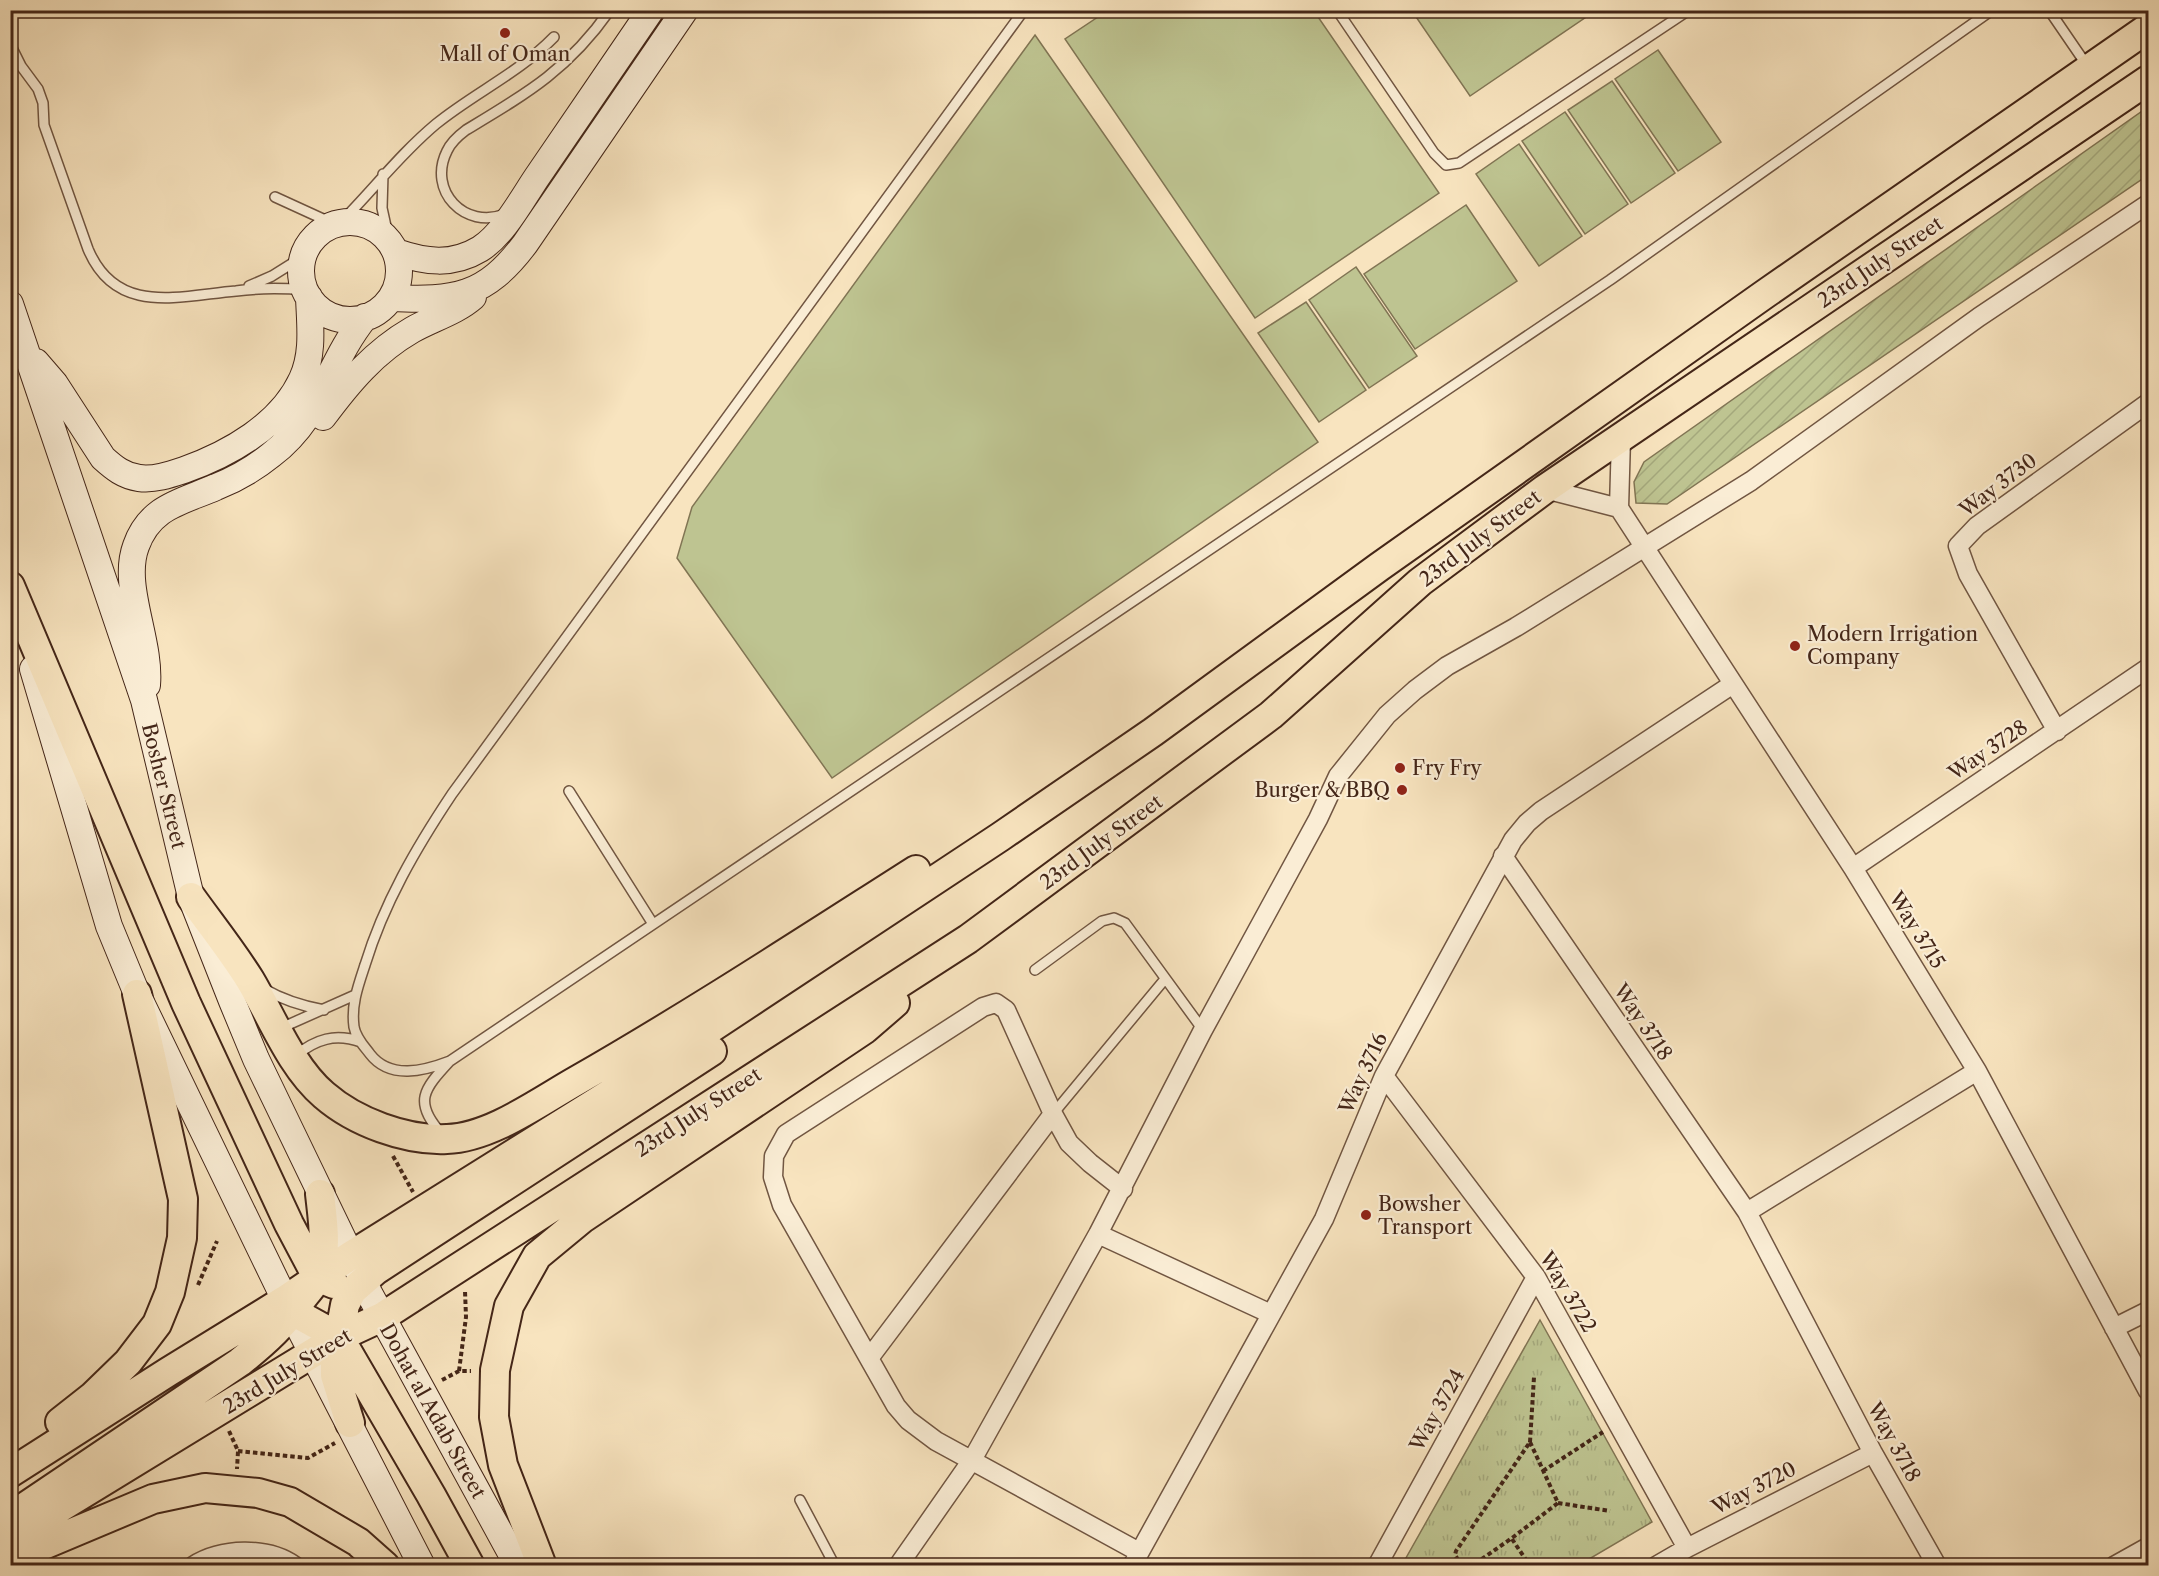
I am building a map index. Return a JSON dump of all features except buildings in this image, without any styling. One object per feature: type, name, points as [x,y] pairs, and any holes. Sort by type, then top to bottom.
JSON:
[{"type":"main road","points":[[25,350],[54,384],[103,458],[125,474],[153,478],[200,464],[228,451],[253,434],[286,402],[301,381],[311,346],[307,294],[301,267],[304,256],[315,237],[337,224],[351,222],[372,227],[393,246],[421,260],[433,262],[458,259],[481,248],[491,240],[515,208],[651,10]]},
{"type":"main road","points":[[391,298],[427,299],[459,295],[483,286],[495,278],[516,256],[686,10]]},
{"type":"main road","name":"23rd July Street","points":[[10,1516],[240,1362],[270,1338],[289,1307],[317,1277],[673,1054],[991,843],[1153,732],[1379,567],[1765,294],[2148,28]]},
{"type":"main road","name":"23rd July Street","points":[[10,1541],[61,1507],[339,1337],[366,1295],[447,1273],[968,939],[1271,715],[1420,582],[1545,489],[2148,80]]},
{"type":"main road","points":[[307,294],[317,307],[339,319],[352,320],[380,310],[397,288],[399,276],[393,246]]},
{"type":"main road","points":[[144,700],[147,663],[131,574],[134,553],[141,533],[160,512],[171,504],[218,486],[274,458],[306,436],[320,422],[359,371],[376,355],[414,329],[470,300],[483,286]]},
{"type":"main road","name":"Bosher Street","points":[[10,304],[144,700],[191,897],[256,1059],[350,1256]]},
{"type":"main road","points":[[256,465],[284,444],[308,417],[345,345],[365,317]]},
{"type":"main road","points":[[10,586],[186,1003],[289,1224],[317,1277],[366,1295]]},
{"type":"main road","points":[[10,591],[109,926],[137,994],[289,1307],[315,1353],[422,1566]]},
{"type":"main road","points":[[191,897],[247,976],[305,1077],[325,1096],[352,1115],[398,1134],[447,1139],[477,1134],[514,1116],[639,1045],[942,854],[1153,732]]},
{"type":"main road","points":[[350,1423],[335,1375],[335,1358],[345,1305],[366,1295],[376,1270],[806,989],[959,881],[1153,732]]},
{"type":"main road","points":[[542,1566],[503,1465],[494,1417],[495,1370],[509,1306],[537,1256],[583,1218],[865,1029],[968,939]]},
{"type":"main road","points":[[10,1460],[93,1396],[128,1362],[157,1324],[170,1292],[182,1238],[183,1199],[137,994]]},
{"type":"main road","points":[[317,1277],[323,1251],[324,1229],[320,1194]]},
{"type":"main road","name":"Dohat al Adab Street","points":[[350,1256],[366,1295],[518,1566]]},
{"type":"main road","points":[[10,1473],[251,1321],[277,1314],[289,1307]]},
{"type":"main road","points":[[289,1307],[339,1337],[470,1566]]},
{"type":"main road","points":[[10,1559],[153,1499],[205,1488],[258,1493],[291,1502],[358,1542],[385,1566]]},
{"type":"street","points":[[898,1566],[972,1460],[1098,1234],[1203,1030],[1318,819],[1338,776],[1387,715],[1447,666],[1516,627],[1751,481],[1979,317],[2148,204]]},
{"type":"street","name":"Way 3730","points":[[2057,731],[1968,574],[1958,546],[1977,526],[2148,403]]},
{"type":"street","points":[[1545,489],[1619,508],[1621,438]]},
{"type":"street","name":"Way 3715","points":[[1619,508],[1853,868],[1977,1071],[2148,1392]]},
{"type":"street","name":"Way 3728","points":[[1853,868],[2148,668]]},
{"type":"street","name":"Way 3716","points":[[1136,1559],[1324,1219],[1384,1076],[1503,856],[1527,822],[1541,811],[1733,684]]},
{"type":"street","name":"Way 3718","points":[[1503,856],[1747,1212],[1873,1453],[1937,1566]]},
{"type":"street","points":[[1123,1189],[1090,1163],[1070,1143],[1053,1114],[1006,1010],[996,1003],[983,1007],[786,1134],[774,1156],[773,1177],[782,1205],[896,1406],[908,1420],[921,1431],[1136,1559]]},
{"type":"street","points":[[1747,1212],[1977,1071]]},
{"type":"street","name":"Way 3722","points":[[1384,1076],[1536,1277],[1687,1548]]},
{"type":"street","points":[[870,1357],[1053,1114]]},
{"type":"street","points":[[1098,1234],[1271,1314]]},
{"type":"street","name":"Way 3724","points":[[1377,1566],[1536,1277]]},
{"type":"street","points":[[2114,1328],[2148,1311]]},
{"type":"street","name":"Way 3720","points":[[1656,1566],[1873,1453]]},
{"type":"street","points":[[2114,1566],[2148,1547]]},
{"type":"street","points":[[193,1566],[202,1560],[231,1552],[262,1553],[295,1566]]},
{"type":"lane","points":[[515,208],[496,217],[476,218],[452,204],[445,192],[442,178],[442,165],[447,151],[455,139],[466,130],[546,79],[582,46],[610,10]]},
{"type":"lane","points":[[450,1061],[412,1072],[393,1070],[375,1061],[355,1030],[353,1012],[355,995],[372,943],[393,894],[417,848],[452,794],[1024,10]]},
{"type":"lane","points":[[1337,10],[1434,153],[1446,165],[1459,163],[1686,11]]},
{"type":"lane","points":[[447,1139],[428,1118],[424,1105],[426,1092],[432,1081],[450,1061],[1610,280],[1992,10]]},
{"type":"lane","points":[[2049,10],[2089,69]]},
{"type":"lane","points":[[275,197],[337,224],[383,174],[438,123],[528,62],[554,37]]},
{"type":"lane","points":[[10,44],[21,66],[38,89],[43,103],[44,125],[88,249],[100,270],[118,287],[142,297],[167,298],[238,290],[307,294]]},
{"type":"lane","points":[[383,174],[382,208],[393,246]]},
{"type":"lane","points":[[238,290],[272,276],[304,256]]},
{"type":"lane","points":[[569,791],[653,924]]},
{"type":"lane","points":[[1035,970],[1102,921],[1114,918],[1125,923],[1203,1030]]},
{"type":"lane","points":[[247,976],[264,990],[282,999],[324,1010]]},
{"type":"lane","points":[[1053,1114],[1165,979]]},
{"type":"lane","points":[[278,1029],[355,995]]},
{"type":"lane","points":[[293,1057],[314,1042],[325,1038],[338,1037],[361,1042]]},
{"type":"lane","points":[[800,1500],[835,1566]]},
{"type":"path","points":[[1534,1377],[1530,1442],[1558,1503]]},
{"type":"path","points":[[1543,1471],[1607,1429]]},
{"type":"path","points":[[1530,1442],[1456,1551],[1455,1555],[1459,1561],[1471,1564],[1512,1538],[1558,1503],[1610,1511]]},
{"type":"path","points":[[1512,1538],[1530,1566]]},
{"type":"green space","points":[[1107,11],[1314,11],[1439,193],[1255,318],[1065,39]]},
{"type":"green space","points":[[1412,11],[1595,11],[1470,96]]},
{"type":"green space","points":[[1035,35],[1318,442],[832,778],[677,558],[692,507]]},
{"type":"green space","points":[[1658,50],[1721,142],[1678,171],[1615,79]]},
{"type":"green space","points":[[1612,81],[1675,173],[1631,203],[1568,110]]},
{"type":"green space","points":[[2148,107],[2148,175],[1667,504],[1636,503],[1634,482],[1644,462]]},
{"type":"green space","points":[[1565,112],[1628,204],[1585,234],[1522,141]]},
{"type":"green space","points":[[1519,144],[1582,236],[1539,266],[1476,174]]},
{"type":"green space","points":[[1466,205],[1517,281],[1415,349],[1364,274]]},
{"type":"green space","points":[[1356,267],[1417,356],[1369,388],[1309,300]]},
{"type":"green space","points":[[1306,302],[1366,390],[1319,422],[1258,333]]},
{"type":"green space","points":[[1540,1320],[1652,1522],[1579,1565],[1402,1565]]},
{"type":"place","name":"Mall of Oman","points":[[505,33]]},
{"type":"place","name":"Modern Irrigation Company","points":[[1795,646]]},
{"type":"place","name":"Fry Fry","points":[[1400,768]]},
{"type":"place","name":"Burger & BBQ","points":[[1402,790]]},
{"type":"place","name":"Bowsher Transport","points":[[1366,1215]]}]
